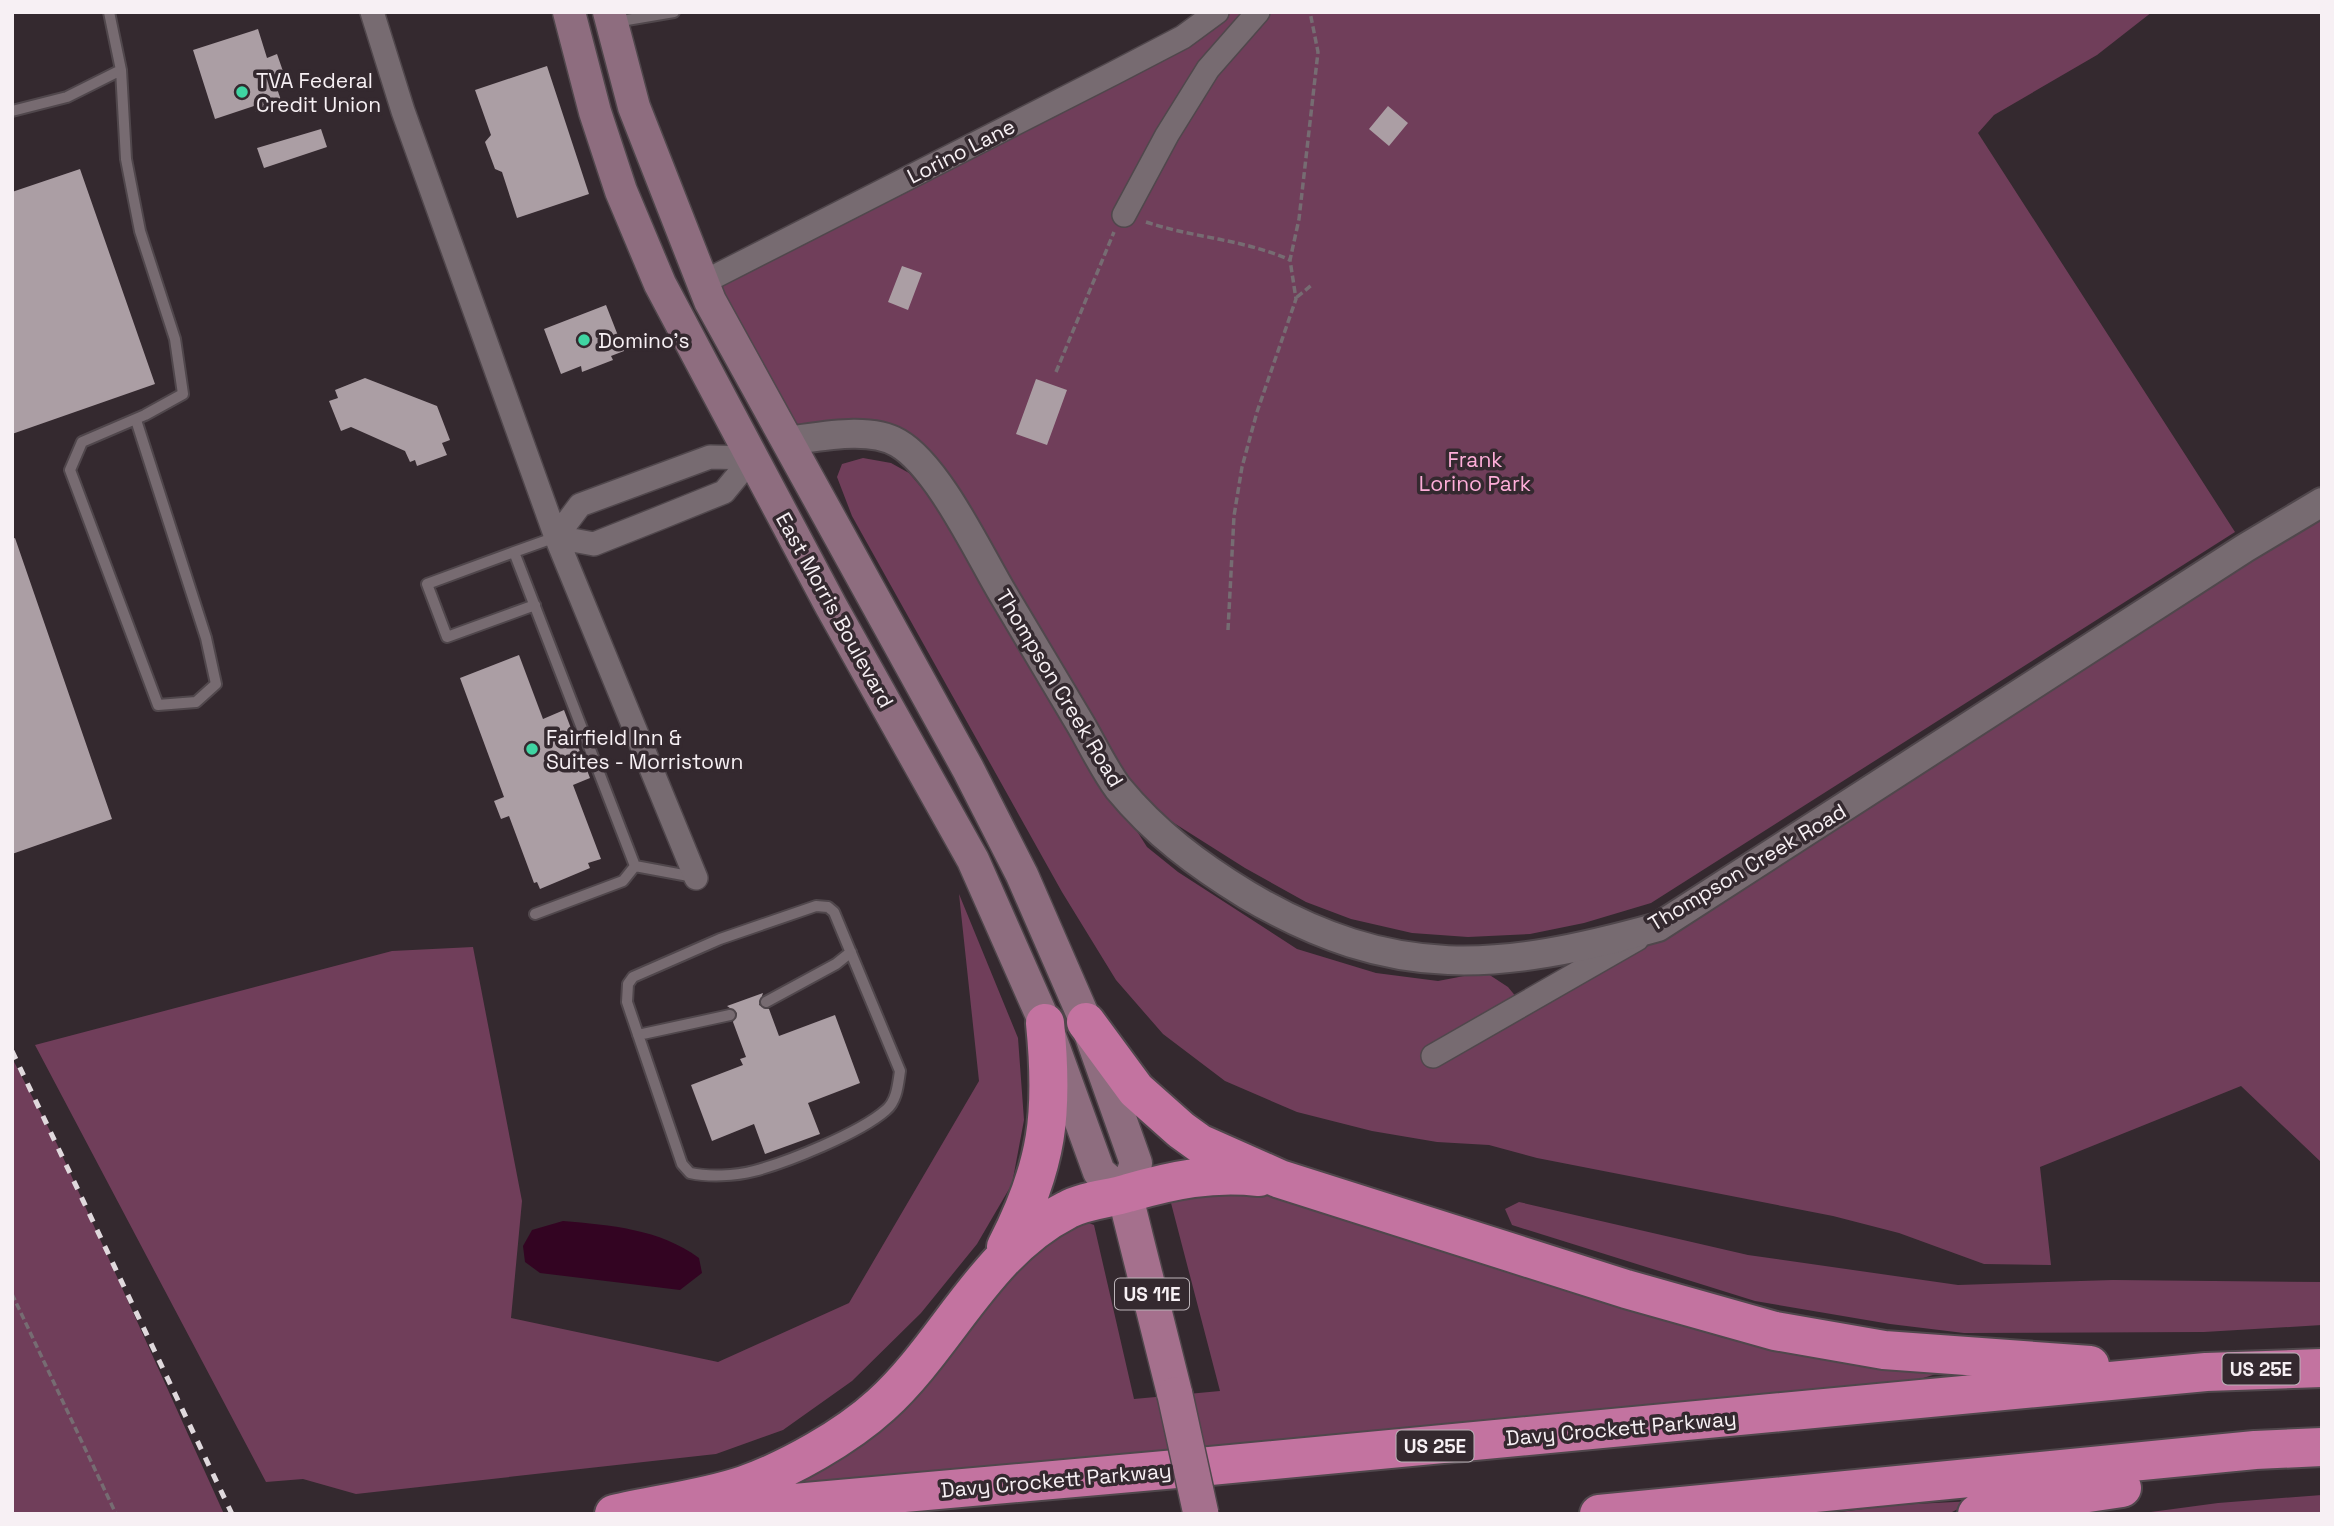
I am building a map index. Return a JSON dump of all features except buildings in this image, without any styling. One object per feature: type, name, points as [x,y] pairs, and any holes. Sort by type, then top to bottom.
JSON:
[{"type":"highway","points":[[1086,1022],[1136,1090],[1199,1143],[1280,1179],[1626,1289],[1775,1331],[1884,1350],[2200,1372]]},
{"type":"highway","points":[[999,1261],[1022,1216],[1040,1167],[1049,1123],[1050,1076],[1045,1023]]},
{"type":"highway","points":[[614,1514],[743,1485],[822,1447],[881,1405],[945,1332],[999,1261],[1034,1228],[1070,1208],[1176,1179],[1223,1173],[1280,1179]]},
{"type":"highway","name":"Davy Crockett Parkway","points":[[669,1514],[1436,1446],[2200,1372],[2322,1368]]},
{"type":"highway","points":[[1599,1514],[2255,1450],[2322,1447]]},
{"type":"highway","points":[[1977,1514],[2000,1506],[2322,1458]]},
{"type":"main road","name":"East Morris Boulevard","points":[[569,12],[595,112],[642,246],[680,325],[973,860],[1045,1023],[1099,1172],[1125,1195],[1136,1163],[1086,1022],[1016,863],[702,283],[634,107],[610,18]]},
{"type":"main road","points":[[752,458],[787,441]]},
{"type":"main road","name":"US 11E","points":[[1125,1195],[1175,1395],[1200,1514]]},
{"type":"street","points":[[372,12],[407,123],[556,537],[696,878]]},
{"type":"street","name":"Lorino Lane","points":[[702,283],[1183,37],[1217,12]]},
{"type":"street","points":[[1124,215],[1167,135],[1208,69],[1258,12]]},
{"type":"street","name":"Thompson Creek Road","points":[[787,441],[872,435],[896,442],[916,456],[956,514],[1117,787],[1164,838],[1190,860],[1292,922],[1333,939],[1381,953],[1468,961],[1530,957],[1582,948],[1658,927],[2245,548],[2322,502]]},
{"type":"street","points":[[556,537],[580,505],[710,457],[752,458]]},
{"type":"street","points":[[556,537],[594,544],[662,517],[724,492],[752,458]]},
{"type":"street","points":[[649,481],[662,517]]},
{"type":"street","points":[[1433,1056],[1658,927]]},
{"type":"lane","points":[[109,12],[121,70],[126,159],[140,231],[175,339],[183,394],[136,420],[82,442],[70,470],[158,705],[196,702],[216,684],[206,638],[136,420]]},
{"type":"lane","points":[[610,18],[674,12]]},
{"type":"lane","points":[[12,111],[67,97],[121,70]]},
{"type":"lane","points":[[535,605],[447,637],[427,584],[556,537]]},
{"type":"lane","points":[[514,552],[635,866]]},
{"type":"lane","points":[[635,866],[696,878]]},
{"type":"lane","points":[[535,914],[623,881],[635,866]]},
{"type":"lane","points":[[828,906],[834,912],[851,952],[900,1071],[896,1094],[887,1110],[833,1140],[753,1171],[710,1175],[690,1173],[682,1164],[627,1002],[628,984],[633,977],[720,939],[800,909],[828,906]]},
{"type":"lane","points":[[766,1002],[836,964],[851,952]]},
{"type":"lane","points":[[638,1035],[730,1015]]},
{"type":"path","points":[[1228,630],[1234,516],[1242,467],[1257,412],[1296,299],[1290,260],[1299,219],[1317,64],[1317,35],[1310,12]]},
{"type":"path","points":[[1056,372],[1106,247],[1124,215],[1181,233],[1255,246],[1290,260]]},
{"type":"path","points":[[1296,299],[1313,284]]},
{"type":"path","points":[[12,1293],[116,1514]]},
{"type":"green space","name":"Frank Lorino Park","points":[[1217,12],[2152,12],[2097,55],[1994,115],[1978,133],[2235,532],[1651,903],[1584,923],[1530,934],[1468,937],[1412,933],[1351,919],[1306,902],[1245,868],[1117,787],[896,441],[787,441],[702,283]]},
{"type":"green space","points":[[863,458],[891,463],[909,473],[933,501],[1000,615],[1147,847],[1178,872],[1297,949],[1376,973],[1438,981],[1485,972],[1508,987],[1526,1009],[2322,502],[2322,1163],[2241,1086],[2040,1167],[2051,1265],[1984,1264],[1899,1233],[1833,1216],[1537,1158],[1489,1145],[1437,1142],[1372,1131],[1297,1112],[1225,1081],[1163,1034],[1116,980],[1062,892],[852,516],[837,477],[842,464]]},
{"type":"green space","points":[[959,894],[1018,1038],[1024,1120],[1012,1184],[977,1244],[921,1313],[852,1381],[783,1430],[716,1454],[356,1494],[303,1479],[266,1482],[35,1045],[392,951],[473,947],[522,1201],[511,1318],[718,1362],[849,1303],[979,1081]]},
{"type":"green space","points":[[12,1058],[57,1144],[224,1514],[12,1514]]},
{"type":"green space","points":[[1246,1189],[1289,1198],[1513,1274],[1724,1338],[1760,1346],[1936,1368],[1936,1374],[1920,1379],[770,1488],[1033,1247],[1081,1220],[1094,1225],[1134,1399],[1220,1391],[1171,1203],[1174,1198]]},
{"type":"green space","points":[[1519,1202],[1748,1255],[1958,1285],[2113,1280],[2322,1282],[2322,1325],[2204,1332],[1964,1333],[1890,1324],[1755,1301],[1512,1225],[1505,1209]]},
{"type":"green space","points":[[2322,1495],[2322,1514],[2136,1514],[2218,1503]]},
{"type":"green space","points":[[1974,1501],[1948,1514],[1824,1514],[1895,1505]]},
{"type":"shaded area","points":[[563,1221],[634,1230],[668,1241],[699,1258],[702,1273],[680,1290],[540,1273],[525,1262],[523,1246],[532,1230]]},
{"type":"railway","points":[[12,1051],[232,1514]]},
{"type":"place","name":"TVA Federal Credit Union","points":[[242,92]]},
{"type":"place","name":"Domino's","points":[[584,340]]},
{"type":"place","name":"Fairfield Inn & Suites - Morristown","points":[[532,749]]}]
